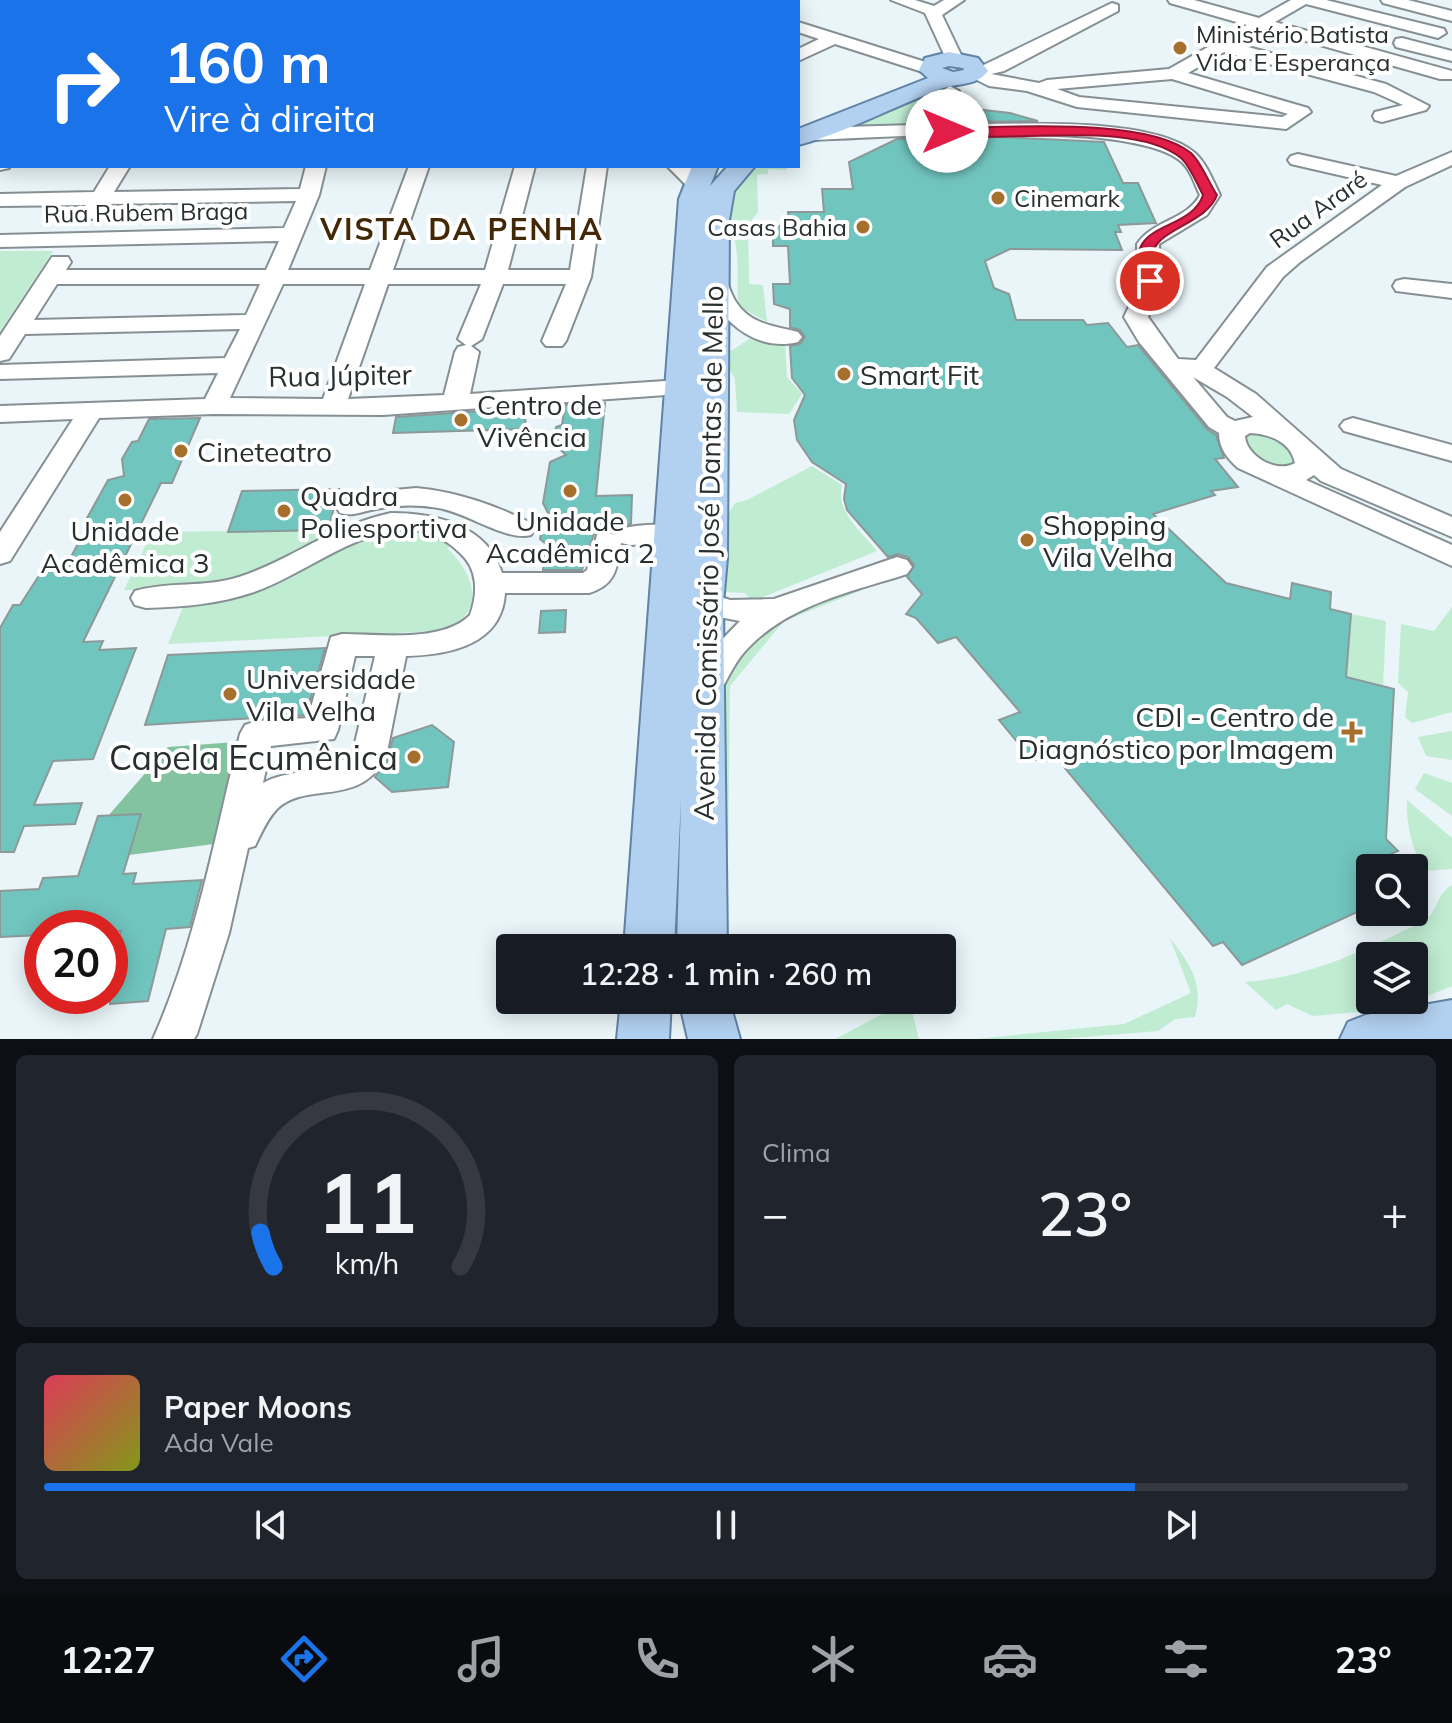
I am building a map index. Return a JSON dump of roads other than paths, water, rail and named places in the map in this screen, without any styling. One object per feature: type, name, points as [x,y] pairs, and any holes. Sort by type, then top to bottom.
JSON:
[{"type":"main road","points":[[802,131],[906,71],[958,74]]},
{"type":"main road","points":[[802,131],[958,74]]},
{"type":"main road","name":"Avenida Comissário José Dantas de Mello","points":[[702,934],[704,604],[709,543],[714,278],[718,199],[726,181],[740,168]]},
{"type":"main road","name":"Avenida Comissário José Dantas de Mello","points":[[650,934],[676,530],[680,387],[693,172]]},
{"type":"main road","points":[[643,1039],[645,1014]]},
{"type":"main road","points":[[708,1014],[714,1039]]},
{"type":"main road","points":[[1366,1039],[1452,1023]]},
{"type":"street","points":[[899,0],[934,11],[956,0]]},
{"type":"street","points":[[1176,0],[1449,74]]},
{"type":"street","points":[[1239,0],[1313,20]]},
{"type":"street","points":[[1173,74],[1304,0],[1452,36]]},
{"type":"street","points":[[1389,0],[1452,16]]},
{"type":"street","points":[[918,131],[932,123],[937,102],[958,74],[998,67],[1112,8]]},
{"type":"street","points":[[934,11],[958,74]]},
{"type":"street","points":[[800,28],[834,38],[906,71]]},
{"type":"street","points":[[1244,34],[1411,82]]},
{"type":"street","points":[[800,55],[834,38]]},
{"type":"street","points":[[1390,40],[1452,56]]},
{"type":"street","points":[[1223,46],[1380,88],[1420,106],[1382,116]]},
{"type":"street","points":[[958,74],[1030,86],[1060,99],[1077,102],[1286,123],[1302,112],[1173,74],[1030,86]]},
{"type":"street","points":[[1380,88],[1449,74]]},
{"type":"street","points":[[802,131],[1121,133],[1157,142],[1187,156],[1210,195],[1199,212],[1151,240],[1145,253],[1149,266],[1149,289],[1136,317],[1138,326],[1226,432],[1232,444],[1263,472],[1452,556]]},
{"type":"street","name":"Rua Araré","points":[[1206,363],[1275,272],[1309,244],[1398,183],[1452,158]]},
{"type":"street","points":[[1298,160],[1398,183]]},
{"type":"street","points":[[0,354],[119,168]]},
{"type":"street","points":[[214,406],[293,234],[309,195],[316,168]]},
{"type":"street","points":[[332,408],[418,168]]},
{"type":"street","points":[[455,403],[468,345],[495,276],[524,168]]},
{"type":"street","points":[[554,341],[580,277],[597,168]]},
{"type":"street","points":[[0,200],[309,195]]},
{"type":"street","name":"Rua Rubem Braga","points":[[0,241],[293,234]]},
{"type":"street","points":[[50,277],[580,277]]},
{"type":"street","points":[[714,278],[722,303],[735,318],[759,332],[790,337]]},
{"type":"street","points":[[1404,286],[1452,291]]},
{"type":"street","points":[[17,327],[255,322]]},
{"type":"street","points":[[1172,348],[1183,362],[1226,382],[1253,401],[1279,429]]},
{"type":"street","points":[[0,372],[233,365]]},
{"type":"street","name":"Rua Júpiter","points":[[0,414],[214,406],[383,407],[680,387]]},
{"type":"street","points":[[377,432],[383,407]]},
{"type":"street","points":[[0,554],[90,412]]},
{"type":"street","points":[[1226,432],[1257,424],[1279,429],[1341,480],[1452,528]]},
{"type":"street","points":[[1353,426],[1452,453]]},
{"type":"street","points":[[1221,466],[1233,464],[1289,476],[1305,471],[1309,466],[1307,455]]},
{"type":"street","points":[[350,507],[399,495],[444,498],[521,529]]},
{"type":"street","points":[[146,598],[182,597],[240,587],[355,533],[395,522],[414,522],[455,534],[481,558],[491,583],[484,618],[475,629],[462,636],[432,643],[342,645],[322,730],[257,734],[228,859],[183,1021],[173,1039]]},
{"type":"street","points":[[491,583],[589,583],[601,575],[619,539],[676,530],[687,550],[685,589],[689,597],[704,604],[741,611],[784,607]]},
{"type":"street","points":[[703,696],[720,661],[756,621],[784,607],[897,567]]},
{"type":"street","points":[[228,859],[265,799],[280,789],[333,781],[361,768],[369,757],[393,644]]},
{"type":"place","name":"Ministério Batista Vida E Esperança","points":[[1180,48]]},
{"type":"place","name":"Cinemark","points":[[998,198]]},
{"type":"place","name":"Casas Bahia","points":[[863,227]]},
{"type":"place","name":"Smart Fit","points":[[844,374]]},
{"type":"place","name":"Centro de Vivência","points":[[461,420]]},
{"type":"place","name":"Cineteatro","points":[[181,451]]},
{"type":"place","name":"Unidade Acadêmica 2","points":[[570,491]]},
{"type":"place","name":"Unidade Acadêmica 3","points":[[125,500]]},
{"type":"place","name":"Quadra Poliesportiva","points":[[284,511]]},
{"type":"place","name":"Shopping Vila Velha","points":[[1027,540]]},
{"type":"place","name":"Universidade Vila Velha","points":[[230,694]]},
{"type":"place","name":"CDI - Centro de Diagnóstico por Imagem","points":[[1352,732]]},
{"type":"place","name":"Capela Ecumênica","points":[[414,757]]},
{"type":"district","name":"VISTA DA PENHA","points":[[462,229]]}]
